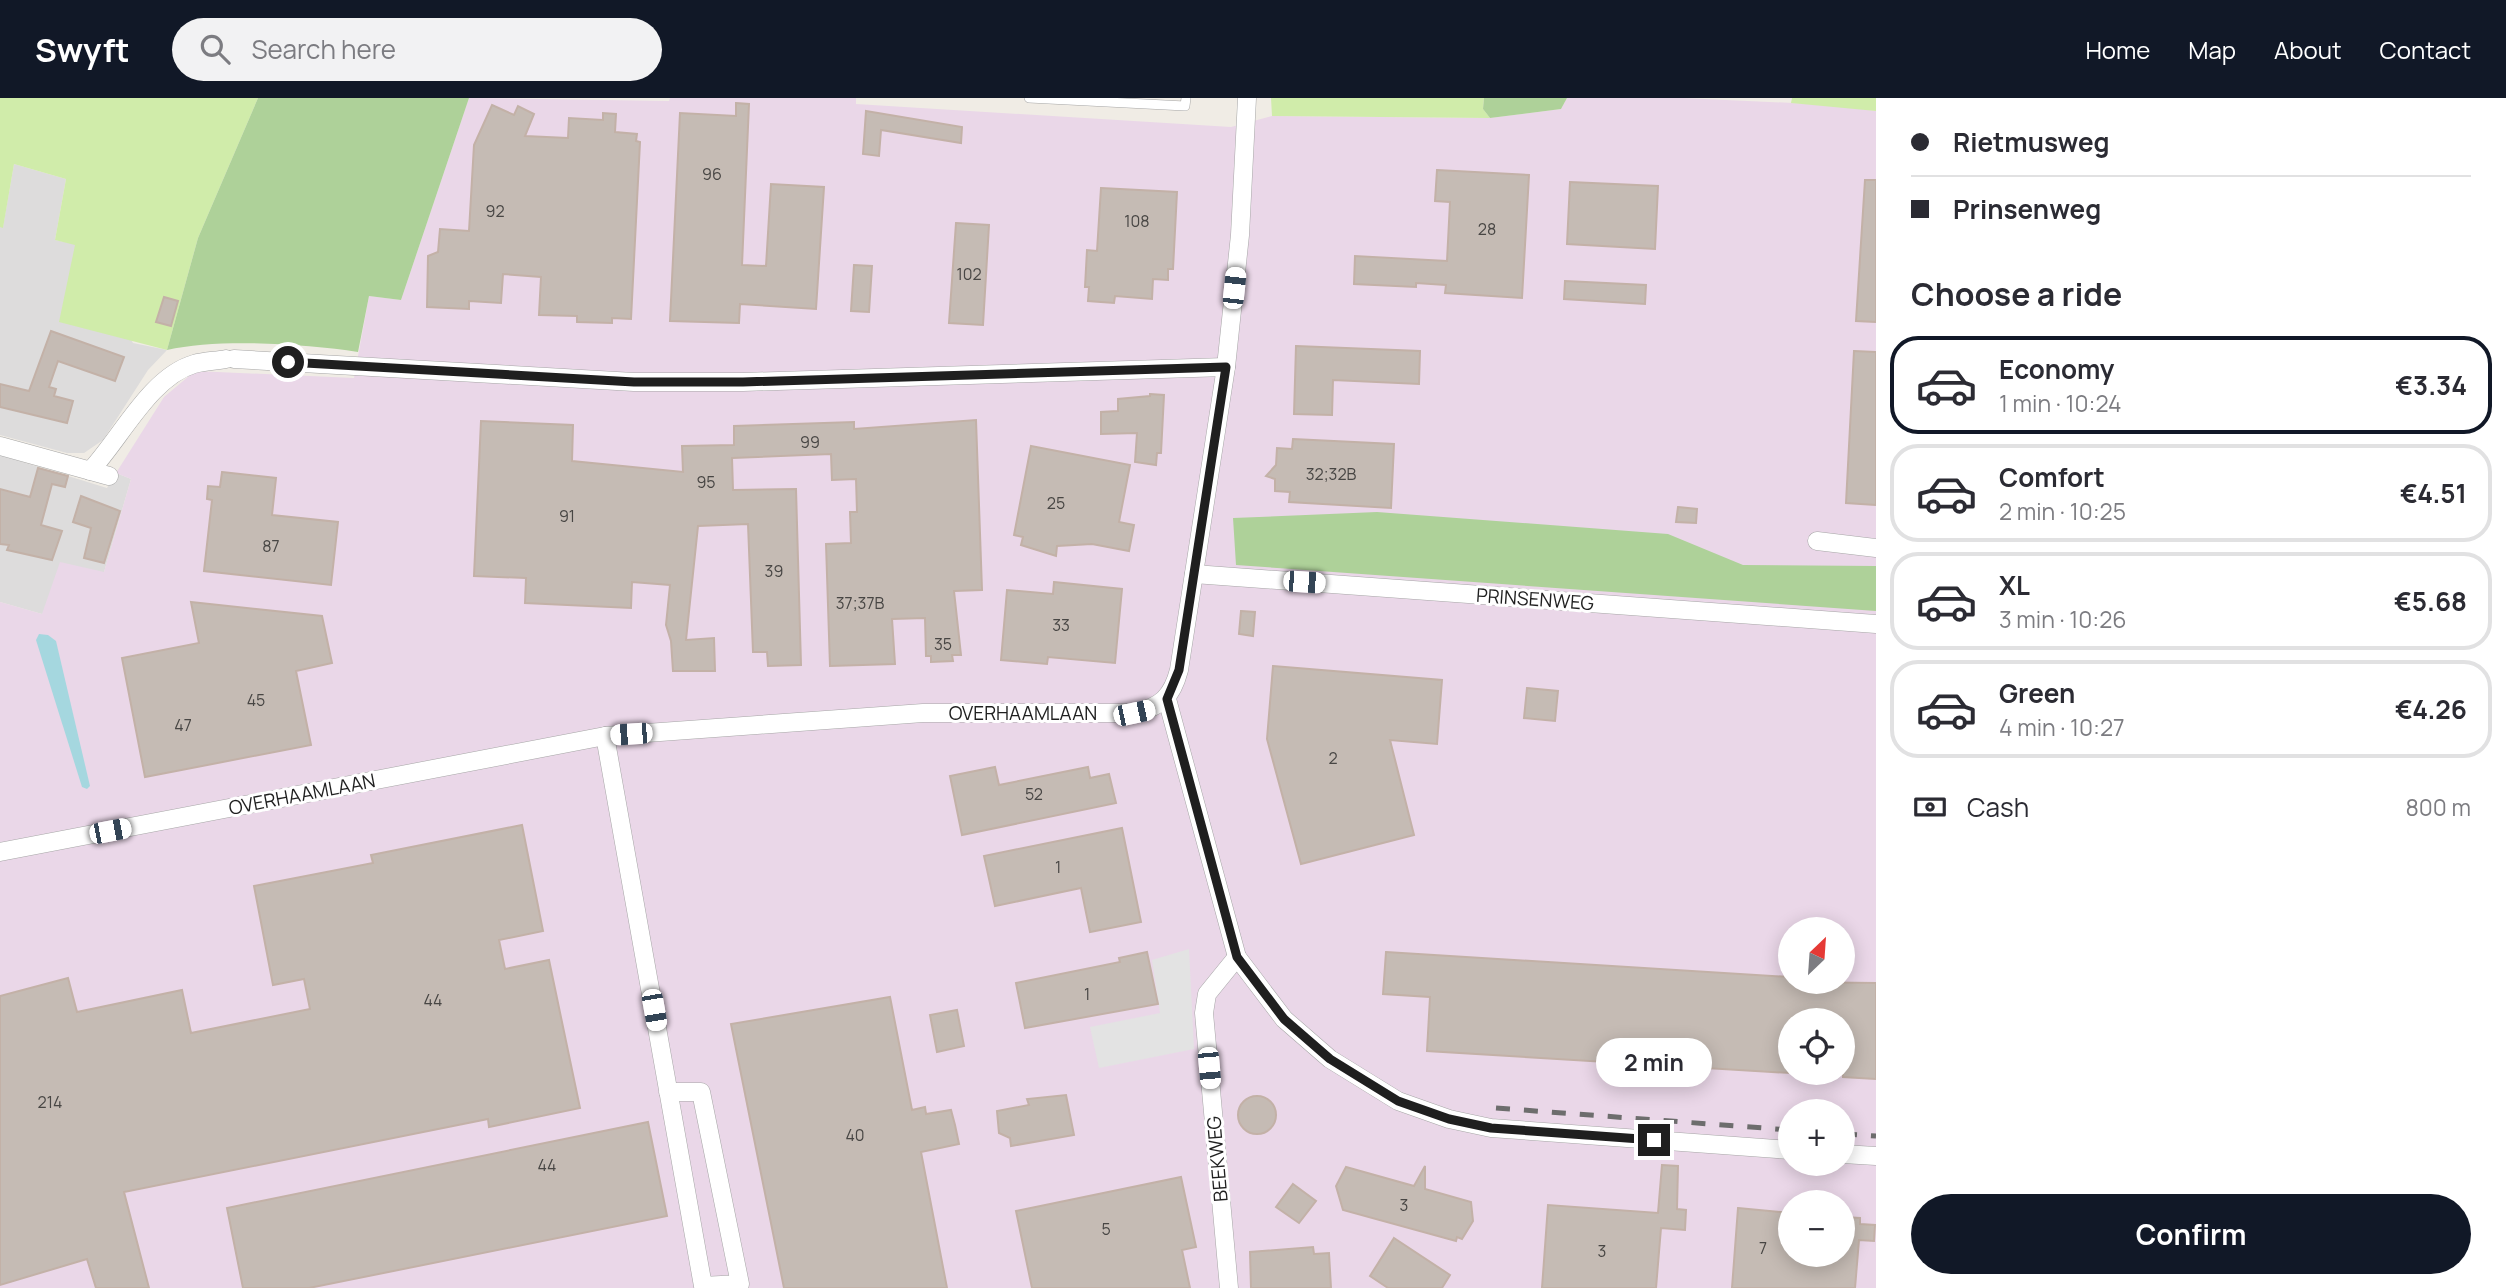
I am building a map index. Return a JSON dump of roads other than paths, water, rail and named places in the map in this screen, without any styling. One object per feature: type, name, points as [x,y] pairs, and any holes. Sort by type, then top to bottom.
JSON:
[{"type":"street","points":[[1247,98],[1240,235],[1226,367],[1179,670],[1167,699],[1237,957],[1284,1019],[1330,1059],[1398,1101],[1449,1119],[1491,1128],[1778,1149]]},
{"type":"street","points":[[90,471],[114,446],[147,396],[167,377],[193,364],[230,359],[647,382],[743,382],[1226,367]]},
{"type":"street","points":[[0,446],[109,476]]},
{"type":"street","points":[[1817,541],[1876,548]]},
{"type":"street","name":"PRINSENWEG","points":[[1195,574],[1876,624]]},
{"type":"street","name":"OVERHAAMLAAN","points":[[0,852],[605,736],[923,713],[1134,713],[1155,709],[1167,699]]},
{"type":"street","points":[[605,736],[668,1093],[703,1286],[740,1284],[701,1092],[668,1093]]},
{"type":"street","name":"BEEKWEG","points":[[1229,1288],[1204,1013],[1207,994],[1237,957]]},
{"type":"street","points":[[1855,1155],[1876,1156]]},
{"type":"lane","points":[[1029,98],[1185,106],[1186,98]]},
{"type":"water","points":[[39,634],[48,635],[56,641],[90,786],[87,789],[82,787],[36,640]]},
{"type":"railway","points":[[1496,1108],[1778,1129]]},
{"type":"railway","points":[[1855,1135],[1876,1136]]}]
